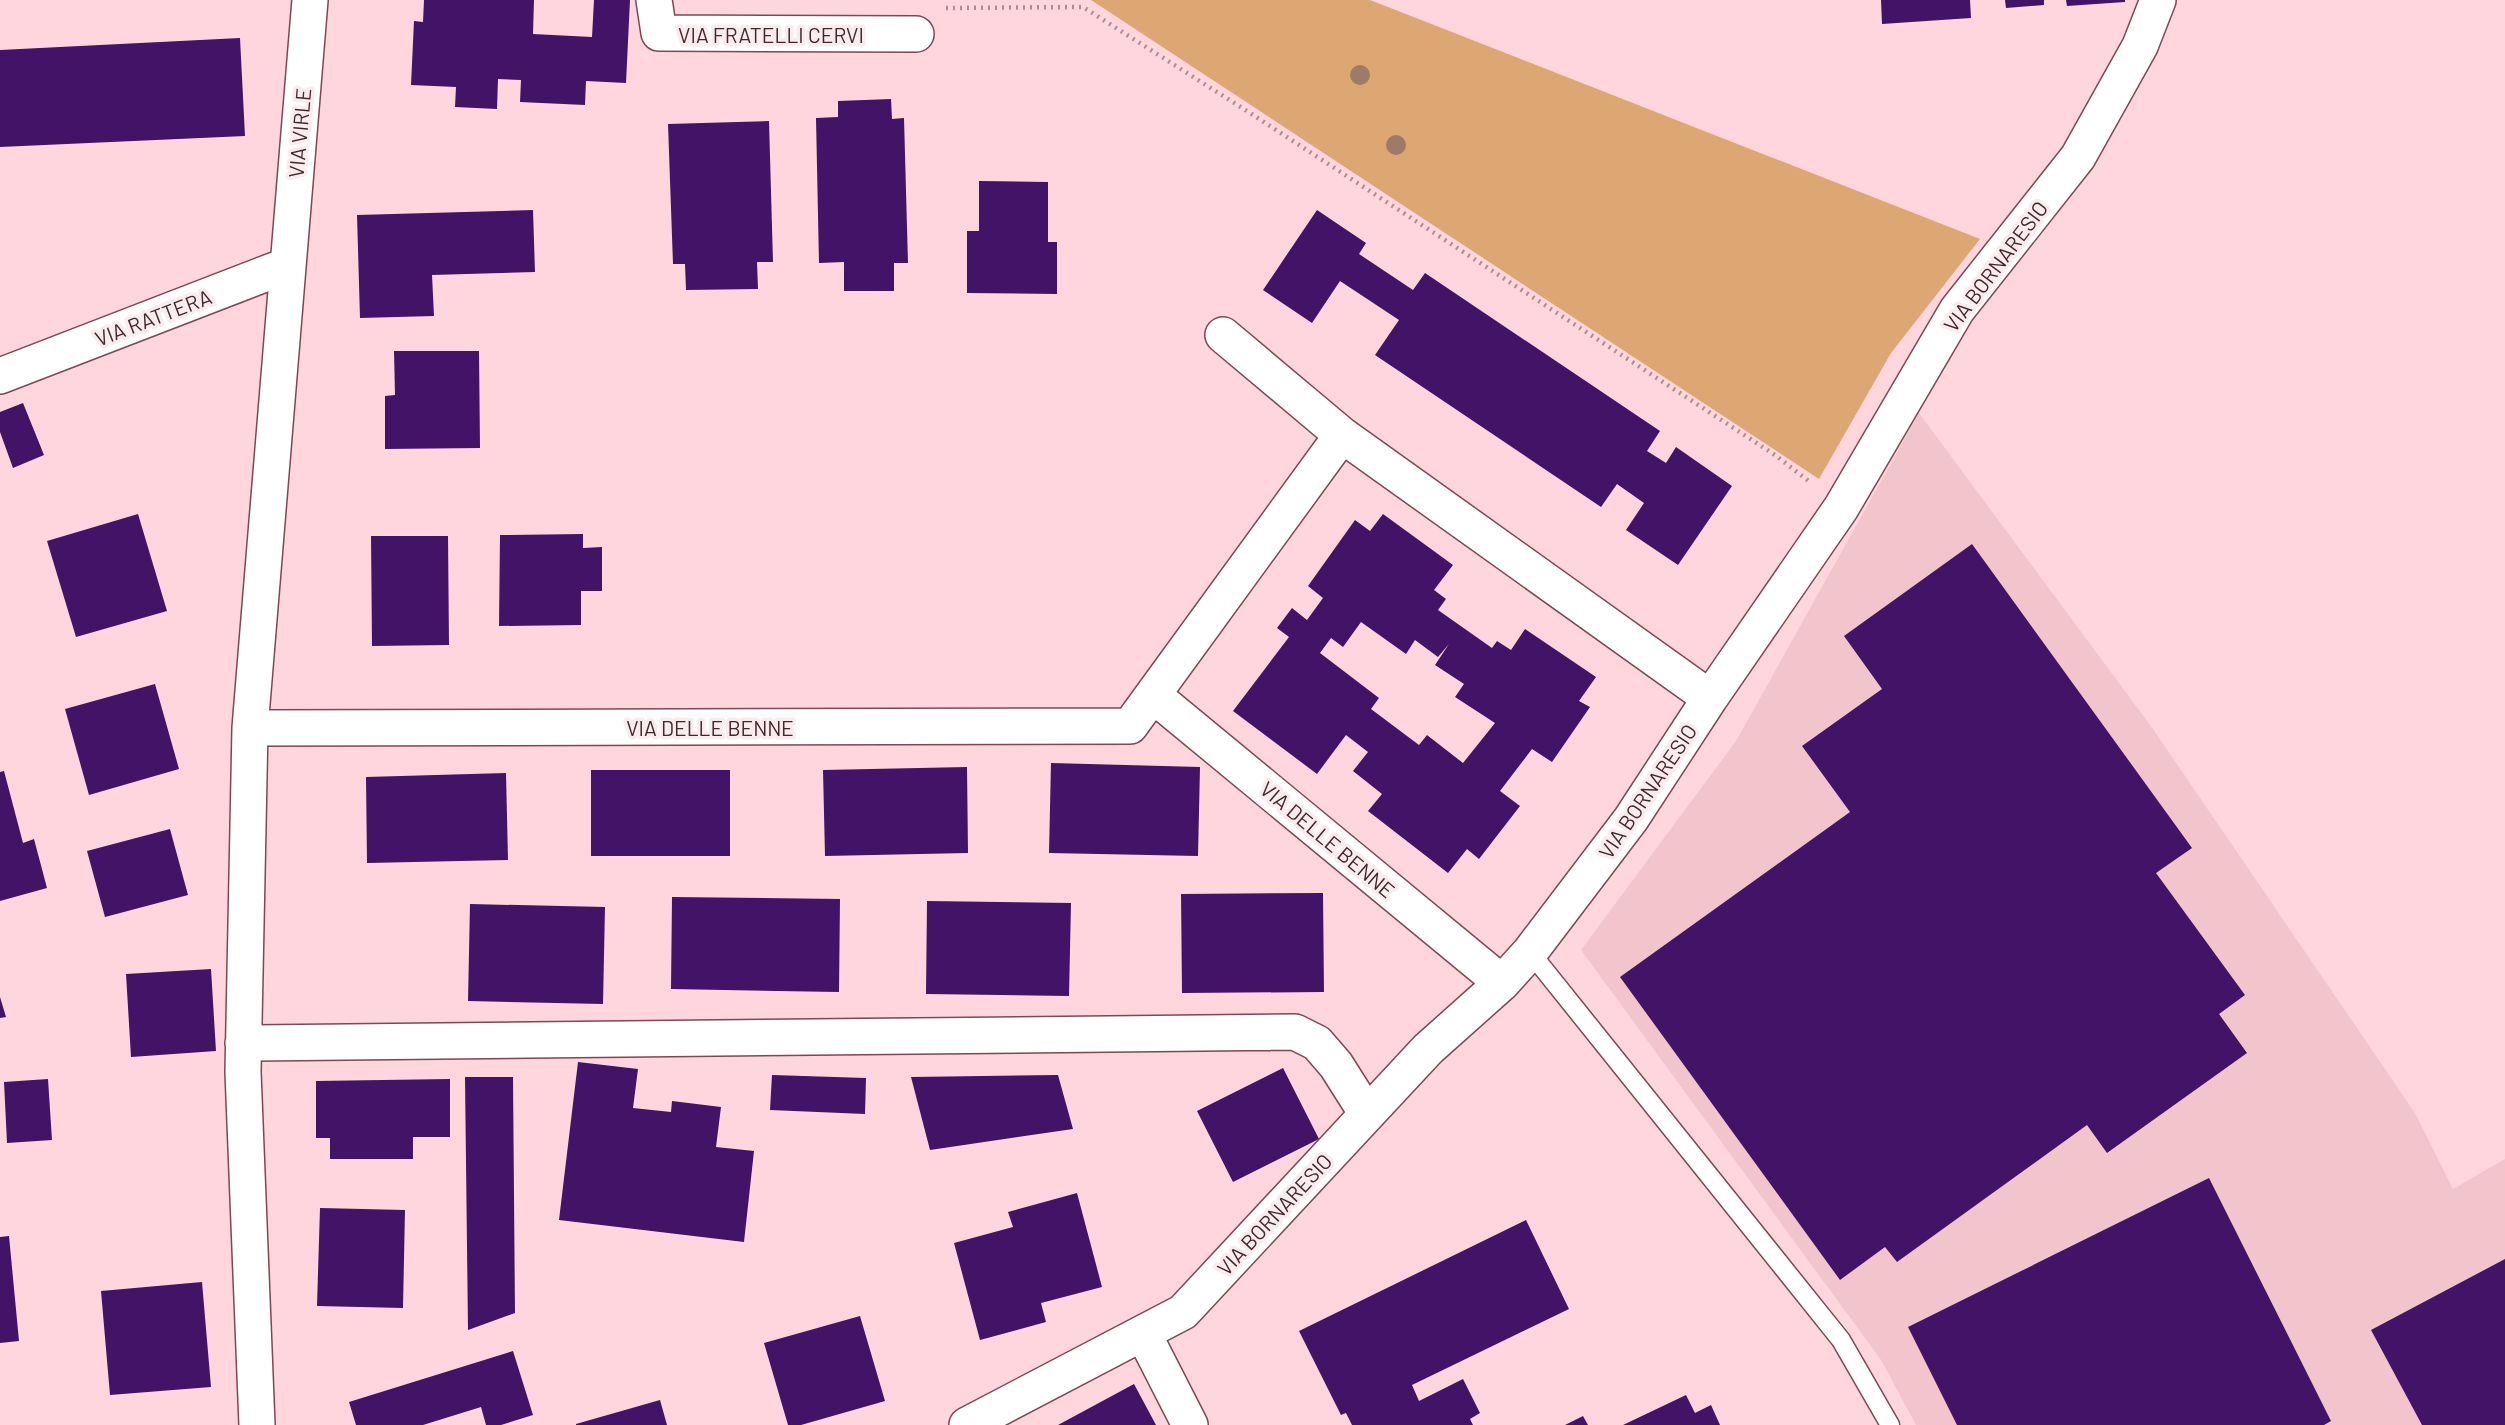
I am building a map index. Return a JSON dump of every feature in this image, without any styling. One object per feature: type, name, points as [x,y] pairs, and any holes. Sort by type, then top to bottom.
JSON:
[{"type":"street","name":"VIA VIRLE","points":[[257,1425],[243,1043],[250,728],[310,0]]},
{"type":"street","name":"VIA FRATELLI CERVI","points":[[654,0],[659,33],[916,34]]},
{"type":"street","name":"VIA BORNARESIO","points":[[967,1425],[1183,1312],[1428,1049],[1503,983],[1531,951],[1631,819],[1710,698],[1841,508],[1957,310],[2078,157],[2140,46],[2158,0]]},
{"type":"street","name":"VIA RATTERA","points":[[6,368],[288,265]]},
{"type":"street","points":[[1223,335],[1342,435],[1710,698]]},
{"type":"street","name":"VIA DELLE BENNE","points":[[250,728],[1129,726],[1342,435]]},
{"type":"street","name":"VIA DELLE BENNE","points":[[1153,695],[1503,983]]},
{"type":"street","points":[[243,1043],[1295,1032],[1317,1043],[1336,1065],[1367,1114]]},
{"type":"street","points":[[1143,1333],[1190,1425]]},
{"type":"lane","points":[[1531,951],[1841,1340],[1890,1425]]},
{"type":"path","points":[[940,8],[1083,7],[1262,120],[1775,455],[1841,508]]},
{"type":"shaded area","points":[[1091,0],[1370,0],[1980,239],[1891,353],[1819,479]]},
{"type":"shaded area","points":[[1919,413],[2153,729],[2415,1113],[2453,1189],[2505,1159],[2505,1425],[1916,1425],[1881,1360],[1581,950],[1736,741]]},
{"type":"building","points":[[424,0],[534,0],[533,34],[592,37],[594,0],[630,0],[626,83],[586,81],[585,105],[520,102],[521,80],[498,79],[497,109],[455,107],[456,87],[411,85],[414,21],[423,22]]},
{"type":"building","points":[[1881,0],[1970,0],[1971,18],[1882,24]]},
{"type":"building","points":[[2005,0],[2044,0],[2044,5],[2006,8]]},
{"type":"building","points":[[2066,0],[2125,0],[2125,2],[2067,6]]},
{"type":"building","points":[[240,38],[245,136],[0,147],[0,50]]},
{"type":"building","points":[[891,99],[892,119],[904,118],[908,263],[894,263],[894,291],[844,291],[844,262],[819,263],[816,118],[838,117],[838,101]]},
{"type":"building","points":[[769,121],[773,262],[757,262],[758,289],[686,290],[685,264],[673,264],[668,124]]},
{"type":"building","points":[[979,181],[1048,182],[1048,242],[1057,242],[1057,294],[967,293],[967,231],[979,231]]},
{"type":"building","points":[[533,210],[535,272],[432,275],[434,316],[360,318],[357,215]]},
{"type":"building","points":[[1317,210],[1366,243],[1359,254],[1413,290],[1425,273],[1660,431],[1647,451],[1666,463],[1676,447],[1732,486],[1678,565],[1626,530],[1644,503],[1617,484],[1601,507],[1375,355],[1399,320],[1340,281],[1312,323],[1263,290]]},
{"type":"building","points":[[394,351],[479,351],[480,448],[385,449],[385,396],[395,395]]},
{"type":"building","points":[[23,403],[44,455],[13,468],[0,432],[0,412]]},
{"type":"building","points":[[138,514],[167,611],[76,637],[47,541]]},
{"type":"building","points":[[1383,514],[1453,565],[1434,590],[1446,599],[1438,610],[1492,648],[1497,641],[1511,650],[1525,629],[1596,677],[1579,701],[1590,707],[1552,762],[1532,749],[1500,791],[1520,806],[1479,859],[1467,849],[1448,873],[1368,811],[1382,794],[1353,771],[1368,752],[1346,735],[1317,774],[1233,711],[1289,637],[1277,628],[1292,608],[1307,620],[1323,598],[1308,586],[1355,520],[1370,531]],"holes":[[[1361,622],[1406,654],[1415,640],[1438,657],[1449,644],[1435,665],[1464,684],[1455,697],[1495,723],[1463,763],[1427,735],[1419,745],[1371,709],[1379,698],[1320,653],[1331,638],[1343,647]]]},
{"type":"building","points":[[583,534],[583,548],[602,547],[602,591],[581,591],[581,625],[499,626],[500,535]]},
{"type":"building","points":[[371,536],[448,536],[449,645],[372,646]]},
{"type":"building","points":[[1972,544],[2192,848],[2156,873],[2245,995],[2219,1014],[2247,1053],[2107,1153],[2087,1125],[1897,1262],[1885,1247],[1840,1280],[1620,977],[1850,812],[1802,746],[1882,689],[1844,636]]},
{"type":"building","points":[[155,684],[179,769],[89,795],[65,709]]},
{"type":"building","points":[[1051,763],[1200,767],[1198,856],[1049,853]]},
{"type":"building","points":[[967,767],[968,853],[825,856],[823,770]]},
{"type":"building","points":[[591,770],[730,770],[730,856],[591,856]]},
{"type":"building","points":[[4,771],[23,843],[34,839],[47,888],[0,901],[0,772]]},
{"type":"building","points":[[506,773],[508,860],[367,863],[366,777]]},
{"type":"building","points":[[170,829],[188,895],[105,917],[87,851]]},
{"type":"building","points":[[1323,893],[1324,992],[1182,993],[1181,894]]},
{"type":"building","points":[[672,897],[840,899],[839,992],[671,989]]},
{"type":"building","points":[[927,901],[1071,903],[1069,996],[926,994]]},
{"type":"building","points":[[470,904],[605,907],[603,1004],[468,1001]]},
{"type":"building","points":[[211,969],[216,1051],[131,1057],[126,974]]},
{"type":"building","points":[[0,997],[6,1017],[0,1018]]},
{"type":"building","points":[[578,1062],[638,1069],[633,1108],[671,1112],[672,1101],[721,1107],[716,1147],[754,1151],[744,1242],[559,1220]]},
{"type":"building","points":[[1283,1068],[1319,1139],[1233,1182],[1197,1111]]},
{"type":"building","points":[[772,1075],[866,1078],[865,1114],[770,1110]]},
{"type":"building","points":[[1058,1075],[1073,1129],[930,1150],[911,1077]]},
{"type":"building","points":[[465,1077],[513,1077],[515,1313],[468,1330]]},
{"type":"building","points":[[48,1079],[52,1140],[7,1143],[4,1082]]},
{"type":"building","points":[[450,1079],[450,1137],[413,1137],[413,1159],[330,1159],[330,1138],[316,1138],[316,1081]]},
{"type":"building","points":[[2209,1178],[2331,1421],[2324,1425],[1957,1425],[1908,1327]]},
{"type":"building","points":[[1077,1193],[1102,1287],[1041,1303],[1046,1322],[980,1340],[954,1243],[1013,1227],[1008,1212]]},
{"type":"building","points":[[320,1208],[405,1210],[403,1308],[317,1306]]},
{"type":"building","points":[[1526,1220],[1569,1309],[1412,1385],[1419,1401],[1463,1379],[1480,1413],[1470,1419],[1473,1425],[1352,1425],[1346,1413],[1341,1415],[1299,1331]]},
{"type":"building","points":[[9,1236],[19,1341],[0,1343],[0,1237]]},
{"type":"building","points":[[2505,1259],[2505,1425],[2422,1425],[2371,1330]]},
{"type":"building","points":[[202,1282],[211,1387],[110,1395],[101,1291]]},
{"type":"building","points":[[860,1316],[885,1401],[801,1425],[788,1425],[764,1343]]},
{"type":"building","points":[[513,1351],[533,1415],[501,1425],[486,1425],[481,1407],[423,1425],[356,1425],[349,1402]]},
{"type":"building","points":[[1134,1384],[1156,1425],[1058,1425]]},
{"type":"building","points":[[1686,1395],[1695,1413],[1711,1405],[1720,1425],[1623,1425]]},
{"type":"building","points":[[660,1400],[667,1425],[576,1425],[576,1424]]},
{"type":"building","points":[[1583,1416],[1588,1425],[1565,1425]]}]
